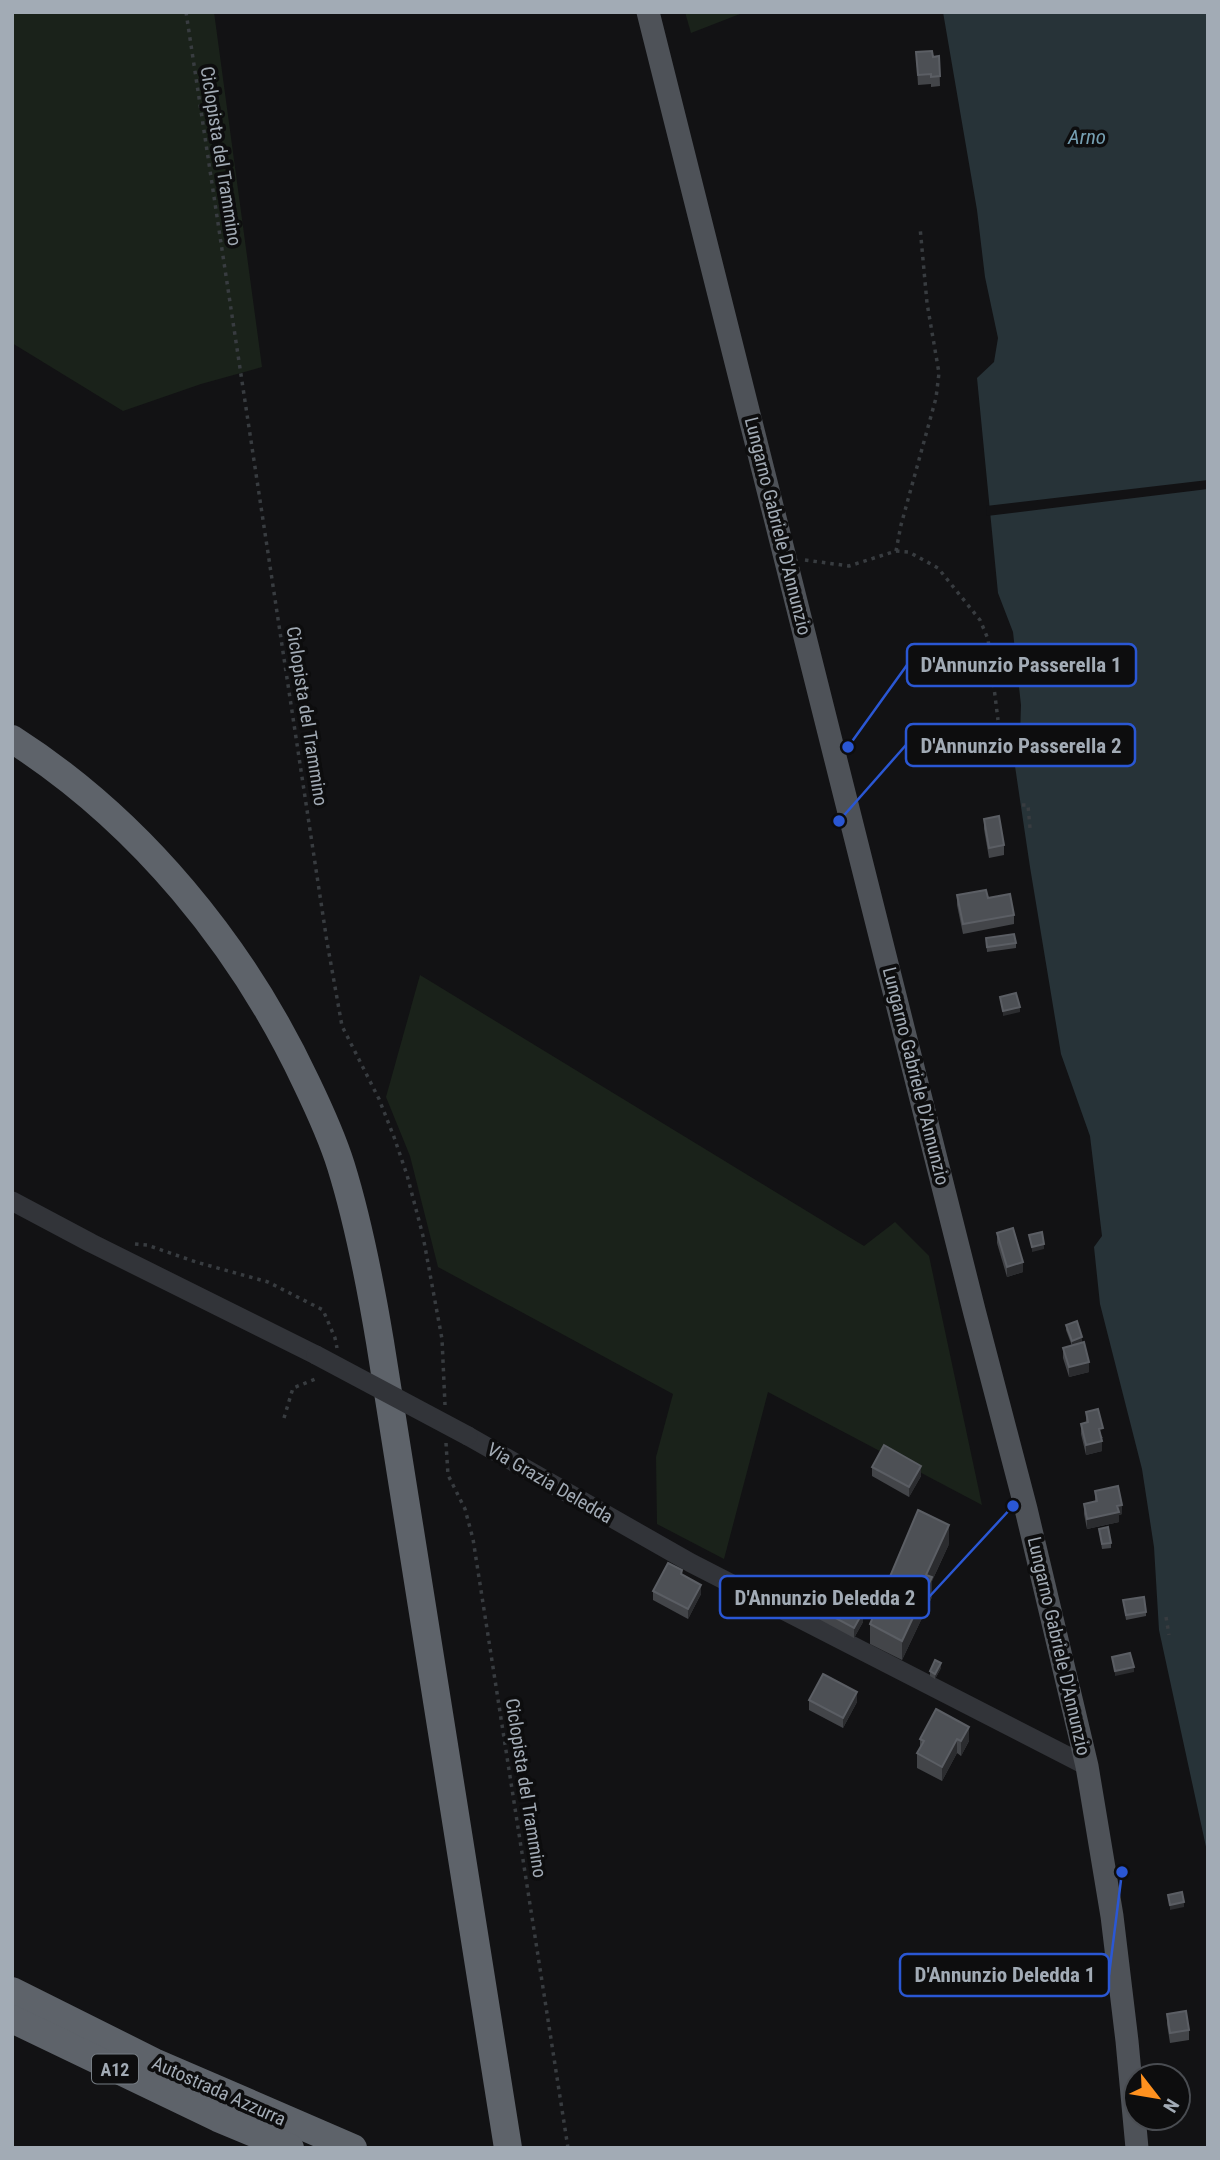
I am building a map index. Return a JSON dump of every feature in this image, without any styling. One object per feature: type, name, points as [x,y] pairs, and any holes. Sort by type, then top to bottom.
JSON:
[{"type":"highway","points":[[12,739],[56,770],[113,817],[176,881],[204,915],[265,1002],[311,1092],[340,1164],[365,1252],[508,2148]]},
{"type":"highway","name":"Autostrada Azzurra","points":[[12,1991],[142,2057],[290,2148]]},
{"type":"highway","name":"Autostrada Azzurra","points":[[12,2019],[218,2105],[353,2148]]},
{"type":"main road","name":"Lungarno Gabriele D'Annunzio","points":[[648,12],[1026,1509],[1087,1766],[1112,1916],[1137,2148]]},
{"type":"street","name":"Via Grazia Deledda","points":[[12,1201],[91,1244],[316,1355],[468,1436],[691,1563],[1087,1766]]},
{"type":"path","name":"Ciclopista del Trammino","points":[[186,12],[342,1026],[379,1099],[407,1175],[423,1236],[442,1339],[445,1411]]},
{"type":"path","points":[[896,551],[936,398],[939,373],[927,303],[920,228]]},
{"type":"path","points":[[786,557],[849,566],[896,551],[909,552],[938,568],[980,620],[988,639],[998,720]]},
{"type":"path","points":[[1022,805],[1028,805],[1030,828]]},
{"type":"path","name":"Ciclopista del Trammino","points":[[446,1437],[446,1470],[465,1509],[473,1539],[568,2148]]},
{"type":"path","points":[[1166,1616],[1169,1635]]},
{"type":"path","points":[[1159,1630],[1168,1629]]},
{"type":"shaded area","points":[[12,12],[214,12],[262,367],[201,384],[123,411],[12,343]]},
{"type":"shaded area","points":[[685,12],[745,12],[691,33]]},
{"type":"shaded area","points":[[420,975],[864,1246],[895,1222],[929,1256],[982,1505],[768,1392],[724,1559],[657,1524],[656,1457],[673,1394],[438,1267],[410,1156],[386,1097]]},
{"type":"water","name":"Arno","points":[[943,12],[1208,12],[1208,1856],[1159,1630],[1154,1547],[1142,1469],[1100,1304],[1094,1247],[1102,1236],[1090,1136],[1061,1054],[1012,746],[1020,737],[1021,705],[1013,632],[998,593],[977,378],[994,362],[998,338],[985,277],[977,210]]},
{"type":"pier","points":[[1208,480],[1208,489],[987,516],[986,506]]},
{"type":"building","points":[[932,51],[933,57],[939,56],[940,76],[918,75],[916,52]]},
{"type":"building","points":[[999,816],[1004,845],[989,848],[984,819]]},
{"type":"building","points":[[986,890],[988,898],[1010,894],[1014,915],[963,924],[957,895]]},
{"type":"building","points":[[1014,934],[1016,943],[987,947],[986,938]]},
{"type":"building","points":[[1016,993],[1020,1007],[1003,1011],[1000,997]]},
{"type":"building","points":[[1013,1228],[1023,1262],[1007,1267],[997,1233]]},
{"type":"building","points":[[1042,1232],[1044,1244],[1032,1247],[1029,1235]]},
{"type":"building","points":[[1077,1321],[1082,1337],[1072,1341],[1066,1325]]},
{"type":"building","points":[[1084,1342],[1089,1362],[1069,1367],[1063,1348]]},
{"type":"building","points":[[1098,1409],[1103,1428],[1099,1429],[1102,1441],[1086,1445],[1081,1424],[1088,1422],[1086,1412]]},
{"type":"building","points":[[884,1445],[921,1466],[909,1487],[872,1467]]},
{"type":"building","points":[[1118,1486],[1122,1505],[1117,1506],[1119,1512],[1087,1519],[1084,1504],[1097,1501],[1095,1491]]},
{"type":"building","points":[[918,1510],[949,1525],[926,1575],[932,1577],[902,1641],[870,1624]]},
{"type":"building","points":[[1108,1527],[1111,1543],[1102,1544],[1099,1529]]},
{"type":"building","points":[[668,1563],[701,1585],[688,1609],[653,1591]]},
{"type":"building","points":[[826,1592],[863,1612],[854,1628],[817,1608]]},
{"type":"building","points":[[1144,1597],[1146,1612],[1126,1615],[1123,1600]]},
{"type":"building","points":[[1130,1653],[1134,1667],[1115,1671],[1112,1657]]},
{"type":"building","points":[[935,1660],[941,1663],[935,1674],[930,1671]]},
{"type":"building","points":[[823,1674],[857,1692],[843,1718],[809,1700]]},
{"type":"building","points":[[936,1709],[969,1727],[961,1741],[957,1739],[942,1767],[917,1753],[924,1741],[920,1739]]},
{"type":"building","points":[[1182,1892],[1184,1902],[1170,1905],[1168,1895]]},
{"type":"building","points":[[1186,2011],[1189,2030],[1170,2033],[1167,2014]]},
{"type":"place","name":"D'Annunzio Passerella 1","points":[[848,747]]},
{"type":"place","name":"D'Annunzio Passerella 2","points":[[839,821]]},
{"type":"place","name":"D'Annunzio Deledda 2","points":[[1013,1506]]},
{"type":"place","name":"D'Annunzio Deledda 1","points":[[1122,1872]]}]
